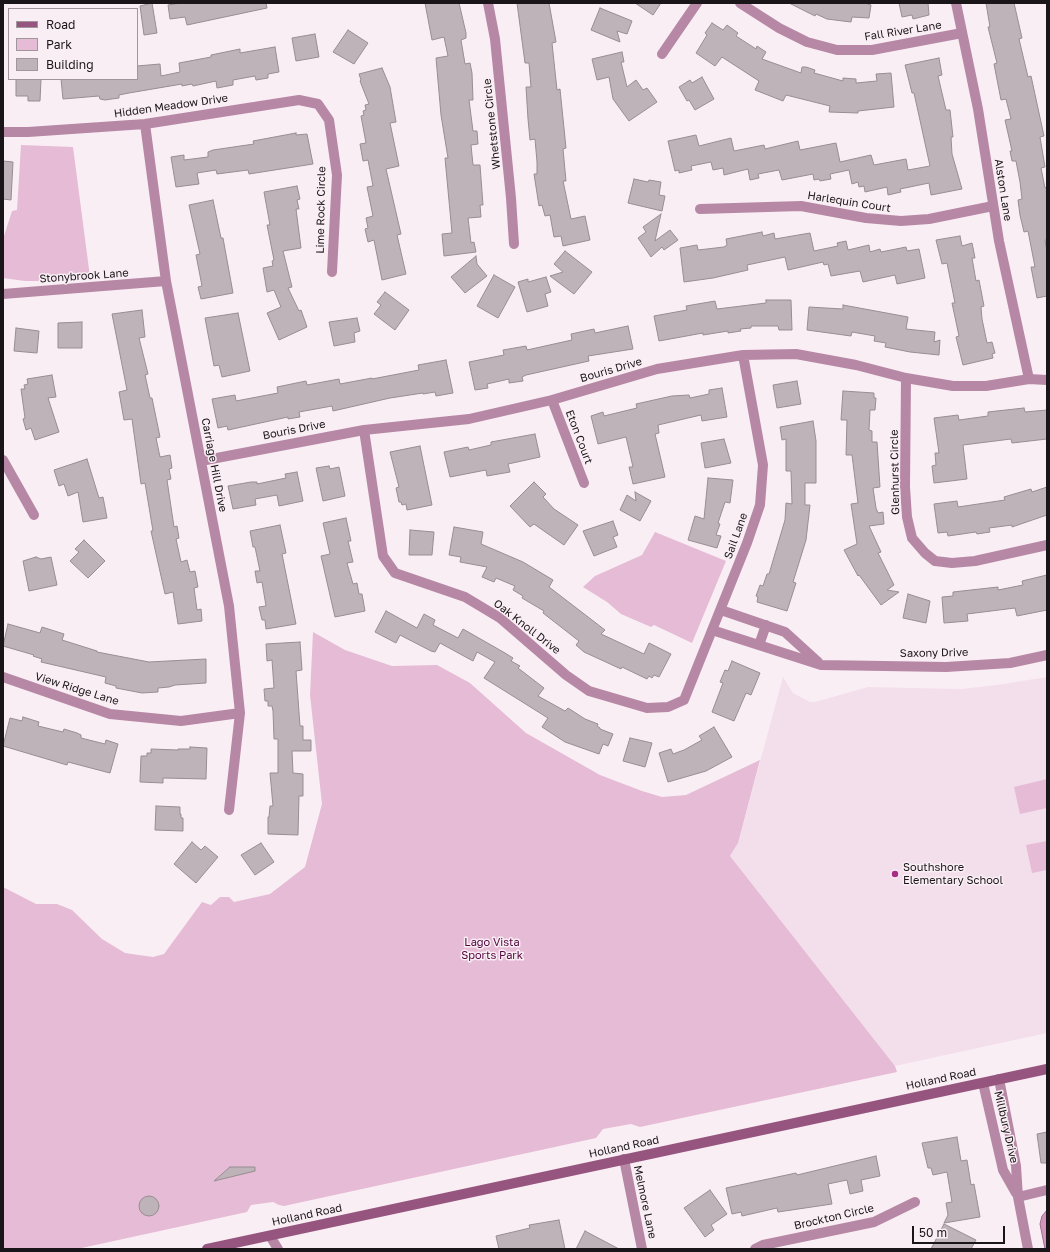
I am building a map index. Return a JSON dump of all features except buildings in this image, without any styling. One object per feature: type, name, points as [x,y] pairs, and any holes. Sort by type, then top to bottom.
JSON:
[{"type":"main road","name":"Holland Road","points":[[207,1249],[1047,1069]]},
{"type":"street","name":"Whetstone Circle","points":[[488,3],[496,39],[512,198],[514,244]]},
{"type":"street","points":[[662,54],[697,3]]},
{"type":"street","name":"Fall River Lane","points":[[740,3],[779,28],[807,42],[837,50],[872,50],[962,33]]},
{"type":"street","name":"Alston Lane","points":[[956,3],[978,109],[999,241],[1029,379]]},
{"type":"street","name":"Hidden Meadow Drive","points":[[3,132],[28,132],[145,124],[299,100],[318,104]]},
{"type":"street","name":"Lime Rock Circle","points":[[318,104],[329,120],[337,176],[332,272]]},
{"type":"street","name":"Carriage Hill Drive","points":[[145,124],[166,281],[229,606],[240,713],[229,810]]},
{"type":"street","name":"Harlequin Court","points":[[700,209],[801,206],[866,218],[901,221],[929,219],[993,206]]},
{"type":"street","name":"Stonybrook Lane","points":[[3,294],[166,281]]},
{"type":"street","name":"Bouris Drive","points":[[201,461],[364,430],[469,419],[552,400],[657,369],[743,355],[796,354],[856,365],[906,378],[953,386],[986,386],[1029,379],[1047,373]]},
{"type":"street","name":"Sail Lane","points":[[668,707],[684,700],[760,506],[763,465],[743,355]]},
{"type":"street","name":"Glenhurst Circle","points":[[906,378],[905,487],[907,517],[912,538],[924,553],[936,561],[952,563],[975,561],[1047,545]]},
{"type":"street","name":"Bouris Drive","points":[[1029,379],[1047,380]]},
{"type":"street","name":"Eton Court","points":[[552,400],[584,483]]},
{"type":"street","name":"Oak Knoll Drive","points":[[364,430],[383,556],[395,573],[465,597],[500,618],[566,675],[589,691],[647,708],[668,707]]},
{"type":"street","points":[[3,460],[34,515]]},
{"type":"street","points":[[720,610],[786,632],[821,665]]},
{"type":"street","points":[[759,645],[766,625]]},
{"type":"street","name":"Saxony Drive","points":[[712,630],[821,665],[946,667],[1010,662],[1047,655]]},
{"type":"street","name":"View Ridge Lane","points":[[3,677],[110,714],[181,721],[240,713]]},
{"type":"street","name":"Millbury Drive","points":[[999,1079],[1016,1166],[1018,1197],[1028,1249]]},
{"type":"street","name":"Millbury Drive","points":[[984,1083],[1003,1170],[1018,1197]]},
{"type":"street","name":"Melmore Lane","points":[[624,1159],[642,1249]]},
{"type":"street","points":[[1018,1197],[1047,1190]]},
{"type":"street","name":"Brockton Circle","points":[[755,1249],[763,1245],[874,1222],[915,1202]]},
{"type":"street","points":[[267,1249],[270,1236]]},
{"type":"street","points":[[270,1236],[278,1249]]},
{"type":"shaded area","name":"Southshore Elementary School","points":[[783,677],[793,693],[810,702],[815,702],[868,687],[961,689],[1047,677],[1047,1033],[895,1066],[730,856],[738,843]]},
{"type":"shaded area","points":[[1047,1210],[1047,1249],[1045,1249],[1040,1224],[1042,1216]]},
{"type":"green space","points":[[21,145],[73,147],[90,277],[58,281],[25,281],[3,278],[3,239],[12,211],[17,210]]},
{"type":"green space","points":[[655,532],[726,561],[692,643],[654,625],[651,627],[621,614],[607,602],[583,587],[595,576],[642,555]]},
{"type":"green space","name":"Lago Vista Sports Park","points":[[313,632],[345,650],[392,666],[437,665],[470,683],[526,733],[600,775],[662,797],[686,795],[760,760],[738,843],[730,856],[895,1066],[897,1072],[640,1127],[631,1124],[603,1129],[596,1138],[284,1206],[273,1202],[251,1205],[247,1212],[77,1249],[3,1249],[3,887],[36,904],[57,904],[72,910],[102,939],[125,953],[153,957],[164,954],[202,902],[211,905],[220,897],[229,897],[234,902],[270,894],[305,867],[322,804],[310,695]]},
{"type":"green space","points":[[1047,779],[1047,808],[1020,814],[1014,787]]},
{"type":"green space","points":[[1047,841],[1047,870],[1032,873],[1026,845]]},
{"type":"place","name":"Southshore Elementary School","points":[[895,874]]}]
